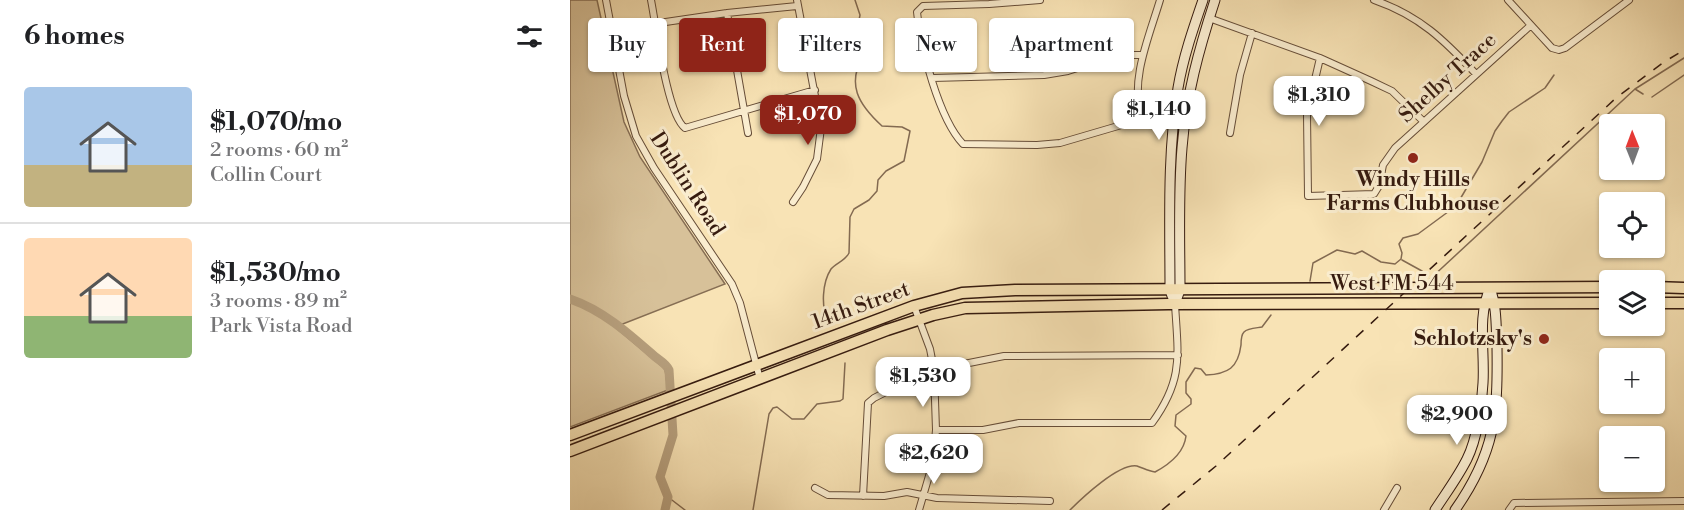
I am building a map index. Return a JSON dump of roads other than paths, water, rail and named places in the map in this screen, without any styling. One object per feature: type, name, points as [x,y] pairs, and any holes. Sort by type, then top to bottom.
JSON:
[{"type":"main road","points":[[1175,304],[1175,113],[1182,66],[1203,0]]},
{"type":"main road","points":[[1175,181],[1194,69],[1215,0]]},
{"type":"main road","name":"West FM 544","points":[[1175,290],[1599,287]]},
{"type":"main road","points":[[1435,510],[1468,457],[1479,413],[1483,383],[1483,303],[1490,288]]},
{"type":"main road","points":[[1455,510],[1472,486],[1486,454],[1494,423],[1497,383],[1496,303],[1490,288]]},
{"type":"main road","points":[[1665,288],[1684,288]]},
{"type":"main road","name":"14th Street","points":[[570,435],[914,306],[962,293],[1175,290]]},
{"type":"main road","name":"West FM 544","points":[[1175,304],[1599,303]]},
{"type":"main road","points":[[1665,303],[1684,303]]},
{"type":"main road","name":"14th Street","points":[[570,451],[920,319],[965,308],[1175,304]]},
{"type":"main road","points":[[1483,383],[1497,383]]},
{"type":"street","name":"Dublin Road","points":[[606,0],[609,18]]},
{"type":"street","points":[[651,0],[654,18]]},
{"type":"street","points":[[1040,0],[923,6],[917,12],[919,32],[932,78],[946,116],[963,144],[1060,143],[1141,118],[1159,114],[1186,114]]},
{"type":"street","points":[[1141,118],[1137,89],[1143,55],[1160,0]]},
{"type":"street","points":[[1374,0],[1397,8],[1427,26],[1444,40],[1476,74]]},
{"type":"street","points":[[1508,0],[1552,48],[1559,50],[1629,0]]},
{"type":"street","points":[[667,20],[797,3],[821,128],[817,159],[803,188],[793,202]]},
{"type":"street","points":[[727,13],[748,133]]},
{"type":"street","points":[[1209,18],[1320,58],[1392,91],[1424,122]]},
{"type":"street","name":"Shelby Trace","points":[[1320,58],[1307,114],[1308,196],[1374,194],[1379,186],[1381,171],[1386,160],[1395,148],[1531,25]]},
{"type":"street","points":[[1230,133],[1240,75],[1252,33]]},
{"type":"street","points":[[932,78],[1044,75],[1068,71],[1113,57],[1143,55]]},
{"type":"street","name":"Dublin Road","points":[[619,72],[633,129],[654,168],[732,284],[740,303],[760,379]]},
{"type":"street","points":[[665,72],[671,105],[680,124],[685,128],[815,90]]},
{"type":"street","points":[[936,430],[983,430],[1019,423],[1152,423],[1165,404],[1176,376],[1178,355],[1175,304]]},
{"type":"street","points":[[914,306],[927,336],[934,370],[936,430],[933,462],[919,510]]},
{"type":"street","points":[[863,496],[868,403],[917,376],[934,370],[1004,356],[1178,355]]},
{"type":"street","points":[[815,488],[828,495],[884,496],[907,492],[937,498],[1050,501]]},
{"type":"street","points":[[1384,510],[1397,488]]},
{"type":"street","points":[[1509,510],[1514,503],[1684,501]]},
{"type":"waterway","points":[[828,321],[824,309],[824,288],[831,269],[849,253],[850,217],[854,209],[869,200],[877,191],[878,180],[886,171],[904,161],[910,131],[902,127],[882,126],[867,110],[857,93],[856,75],[864,54],[857,31],[860,15],[855,0]]},
{"type":"waterway","points":[[1635,89],[1684,58]]},
{"type":"waterway","points":[[1310,281],[1313,263],[1337,250],[1355,254],[1362,251],[1381,262],[1395,264],[1401,259],[1399,244],[1403,238],[1418,234],[1456,206],[1482,162],[1495,131],[1502,121],[1509,112],[1545,88],[1554,75]]},
{"type":"waterway","points":[[1652,97],[1684,75]]},
{"type":"waterway","points":[[1430,279],[1635,89],[1643,94]]},
{"type":"waterway","points":[[1402,260],[1422,271]]},
{"type":"waterway","points":[[570,299],[614,322],[669,370],[673,435],[660,477],[668,497],[665,510]]},
{"type":"waterway","points":[[1070,510],[1111,475],[1137,466],[1155,472],[1175,457],[1182,448],[1186,436],[1175,426],[1176,415],[1191,404],[1191,399],[1186,393],[1186,382],[1195,368],[1201,369],[1206,375],[1220,373],[1231,368],[1240,353],[1243,333],[1262,327],[1271,315]]},
{"type":"waterway","points":[[753,510],[769,414],[773,408],[777,407],[792,419],[804,419],[817,404],[843,399],[845,363]]},
{"type":"waterway","points":[[668,497],[685,510]]},
{"type":"railway","points":[[1162,510],[1216,466],[1616,98],[1684,50]]},
{"type":"place","name":"Windy Hills Farms Clubhouse","points":[[1413,158]]},
{"type":"place","name":"Schlotzsky's","points":[[1544,339]]}]
